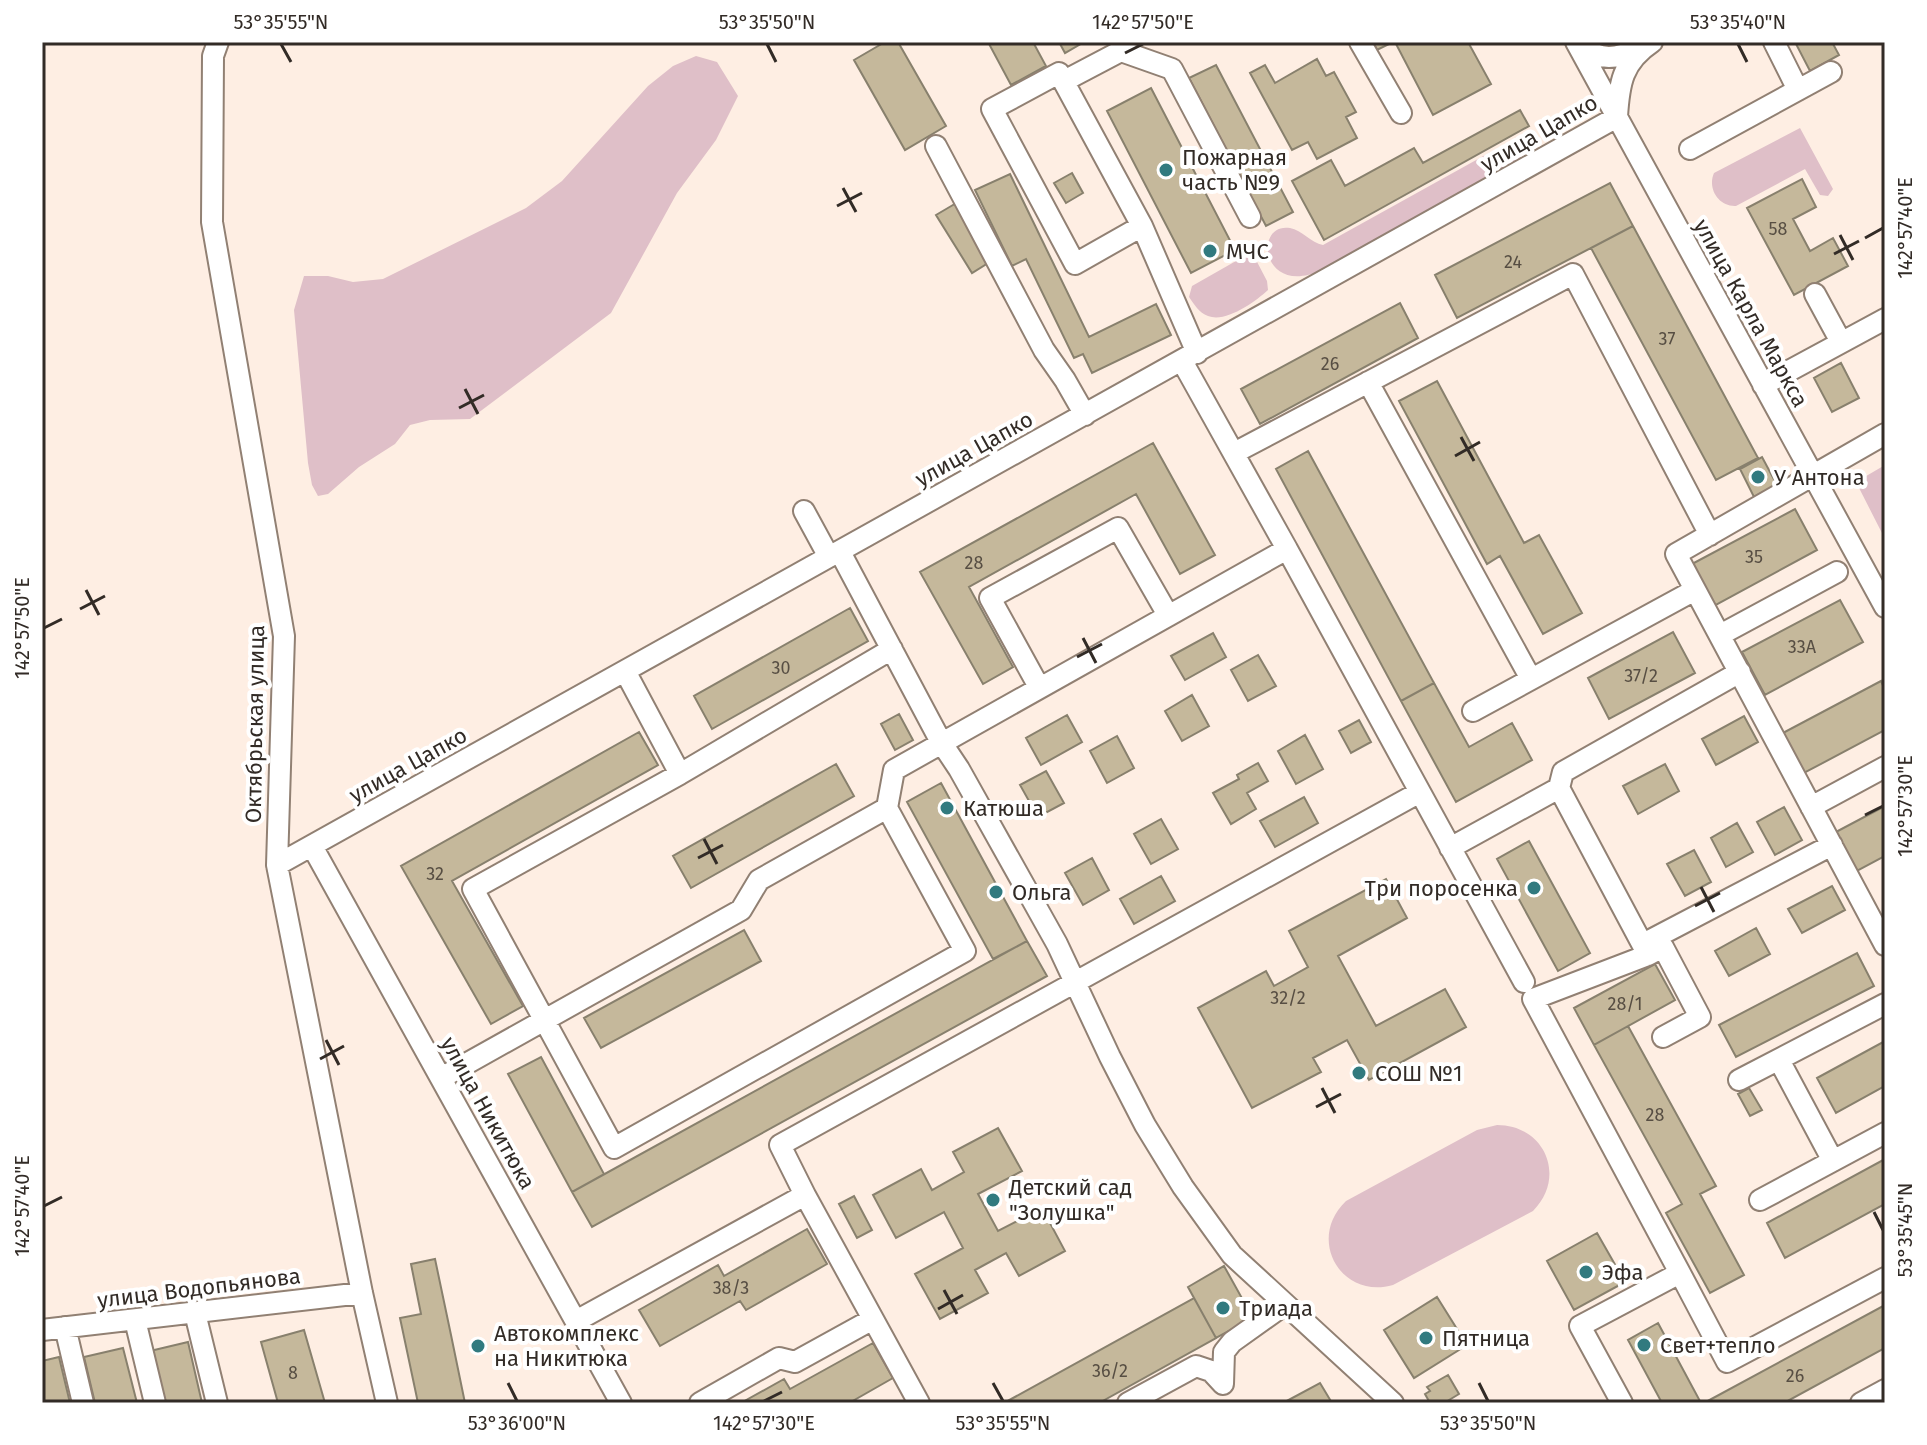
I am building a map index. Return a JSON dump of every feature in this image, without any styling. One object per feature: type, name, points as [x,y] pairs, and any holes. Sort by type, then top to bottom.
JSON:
[{"type":"street","name":"Октябрьская улица","points":[[218,42],[213,56],[212,222],[284,636],[277,865],[362,1293],[387,1403]]},
{"type":"street","points":[[1360,42],[1401,113]]},
{"type":"street","points":[[1576,42],[1597,57],[1611,59],[1650,43]]},
{"type":"street","name":"улица Карла Маркса","points":[[1576,42],[1885,607]]},
{"type":"street","points":[[1774,42],[1798,90]]},
{"type":"street","name":"улица Цапко","points":[[277,865],[1617,117],[1623,73],[1650,43]]},
{"type":"street","points":[[1064,81],[1121,51],[1172,69],[1250,217]]},
{"type":"street","points":[[1690,149],[1831,72]]},
{"type":"street","points":[[1142,226],[1075,264],[992,109],[1059,73],[1064,81],[1142,226],[1189,357],[1234,453],[1524,982]]},
{"type":"street","points":[[936,146],[1044,350],[1085,415]]},
{"type":"street","points":[[1234,453],[1573,274],[1710,535]]},
{"type":"street","points":[[1815,294],[1841,342]]},
{"type":"street","points":[[1763,385],[1885,319]]},
{"type":"street","points":[[1368,382],[1531,679]]},
{"type":"street","points":[[1885,434],[1676,554],[1885,945]]},
{"type":"street","points":[[804,511],[892,649],[941,742],[1049,930],[1145,1125],[1183,1187],[1232,1255],[1393,1403]]},
{"type":"street","points":[[1039,687],[990,598],[1118,528],[1168,615]]},
{"type":"street","points":[[892,649],[680,774],[473,889],[614,1148],[965,951],[887,808],[894,770],[1287,549]]},
{"type":"street","points":[[1720,635],[1837,572]]},
{"type":"street","points":[[1473,711],[1695,590]]},
{"type":"street","points":[[625,671],[680,774]]},
{"type":"street","points":[[1645,950],[1559,788],[1563,772],[1740,672]]},
{"type":"street","points":[[1811,807],[1885,767]]},
{"type":"street","points":[[1450,848],[1559,788]]},
{"type":"street","points":[[919,1403],[780,1145],[1420,792]]},
{"type":"street","points":[[441,1078],[741,910],[759,880],[887,808]]},
{"type":"street","points":[[1832,845],[1645,950],[1533,999],[1727,1362],[1885,1278]]},
{"type":"street","name":"улица Никитюка","points":[[312,846],[621,1403]]},
{"type":"street","points":[[1645,950],[1663,947],[1700,1017],[1663,1037]]},
{"type":"street","points":[[1739,1080],[1885,1004]]},
{"type":"street","points":[[1779,1060],[1833,1161]]},
{"type":"street","points":[[1760,1200],[1885,1133]]},
{"type":"street","points":[[576,1321],[805,1195]]},
{"type":"street","points":[[1622,1403],[1580,1326],[1680,1273]]},
{"type":"street","name":"улица Водопьянова","points":[[42,1330],[362,1293]]},
{"type":"street","points":[[1223,1393],[1224,1352],[1232,1342],[1284,1305]]},
{"type":"street","points":[[195,1313],[217,1403]]},
{"type":"street","points":[[700,1403],[779,1358],[795,1362],[873,1319]]},
{"type":"street","points":[[135,1320],[155,1403]]},
{"type":"street","points":[[65,1327],[83,1403]]},
{"type":"street","points":[[1128,1403],[1196,1366],[1211,1371],[1223,1393]]},
{"type":"street","points":[[1861,1403],[1885,1390]]},
{"type":"shaded area","points":[[696,56],[717,62],[738,96],[716,140],[677,193],[611,313],[470,419],[430,420],[410,425],[395,444],[359,467],[328,494],[318,496],[312,485],[308,463],[294,310],[304,276],[328,276],[353,282],[383,279],[526,208],[562,181],[648,86],[673,66]]},
{"type":"shaded area","points":[[1800,128],[1833,189],[1828,196],[1820,195],[1805,169],[1736,206],[1724,204],[1716,196],[1712,185],[1714,173]]},
{"type":"shaded area","points":[[1519,142],[1524,146],[1525,154],[1512,164],[1322,270],[1302,276],[1286,274],[1275,267],[1269,257],[1271,236],[1278,229],[1294,229],[1323,245],[1496,149]]},
{"type":"shaded area","points":[[1250,256],[1255,258],[1267,281],[1268,290],[1248,305],[1223,317],[1208,316],[1199,311],[1189,297],[1192,286]]},
{"type":"shaded area","points":[[1885,465],[1885,539],[1856,482]]},
{"type":"shaded area","points":[[1497,1125],[1514,1127],[1528,1134],[1546,1155],[1548,1183],[1543,1198],[1533,1211],[1393,1285],[1374,1287],[1358,1284],[1345,1275],[1335,1263],[1329,1232],[1334,1216],[1346,1201],[1477,1130]]},
{"type":"building","points":[[885,42],[898,42],[946,126],[905,150],[854,60]]},
{"type":"building","points":[[988,42],[1033,42],[1046,66],[1011,85]]},
{"type":"building","points":[[1059,42],[1084,42],[1065,53]]},
{"type":"building","points":[[1373,42],[1393,42],[1377,50]]},
{"type":"building","points":[[1395,42],[1468,42],[1491,84],[1433,115]]},
{"type":"building","points":[[1795,42],[1832,42],[1839,55],[1810,71]]},
{"type":"building","points":[[1317,59],[1326,76],[1334,72],[1356,112],[1346,117],[1357,138],[1317,159],[1308,142],[1292,150],[1250,73],[1265,65],[1275,83]]},
{"type":"building","points":[[1216,65],[1293,212],[1266,226],[1189,78]]},
{"type":"building","name":"Пожарная часть №9","points":[[1151,88],[1235,250],[1191,273],[1107,111]]},
{"type":"building","points":[[1520,110],[1529,126],[1324,240],[1292,181],[1331,160],[1345,186],[1414,148],[1423,163]]},
{"type":"building","points":[[1072,173],[1083,193],[1066,203],[1054,183]]},
{"type":"building","points":[[1010,174],[1089,337],[1156,304],[1171,335],[1092,373],[1083,354],[1074,358],[1026,259],[1012,266],[975,190]]},
{"type":"building","points":[[1802,179],[1816,207],[1793,219],[1810,251],[1833,238],[1848,266],[1794,295],[1747,208]]},
{"type":"building","points":[[1610,183],[1633,226],[1457,318],[1435,275]]},
{"type":"building","points":[[958,202],[993,260],[972,273],[936,215]]},
{"type":"building","points":[[1633,226],[1758,458],[1716,480],[1591,248]]},
{"type":"building","points":[[1400,303],[1418,338],[1260,424],[1241,389]]},
{"type":"building","points":[[1841,363],[1859,398],[1832,412],[1814,378]]},
{"type":"building","points":[[1437,381],[1524,543],[1539,535],[1582,613],[1543,634],[1500,556],[1487,564],[1399,401]]},
{"type":"building","points":[[1153,443],[1215,555],[1180,574],[1136,494],[969,587],[1013,667],[983,684],[920,572]]},
{"type":"building","points":[[1308,451],[1434,683],[1401,701],[1276,469]]},
{"type":"building","name":"У Антона","points":[[1762,457],[1777,485],[1754,497],[1740,469]]},
{"type":"building","points":[[1795,509],[1817,550],[1714,606],[1692,564]]},
{"type":"building","points":[[1840,600],[1863,642],[1765,695],[1742,652]]},
{"type":"building","points":[[850,608],[868,641],[712,729],[694,696]]},
{"type":"building","points":[[1673,632],[1695,673],[1609,719],[1588,678]]},
{"type":"building","points":[[1213,633],[1226,657],[1185,680],[1171,656]]},
{"type":"building","points":[[1258,655],[1276,686],[1248,701],[1231,670]]},
{"type":"building","points":[[1881,681],[1885,690],[1885,730],[1802,774],[1781,734]]},
{"type":"building","points":[[1434,683],[1469,747],[1512,723],[1532,760],[1456,802],[1401,701]]},
{"type":"building","points":[[1192,695],[1209,726],[1182,741],[1165,711]]},
{"type":"building","points":[[899,714],[913,740],[895,750],[881,724]]},
{"type":"building","points":[[1067,715],[1082,742],[1041,765],[1026,738]]},
{"type":"building","points":[[1744,716],[1758,742],[1716,765],[1702,739]]},
{"type":"building","points":[[1359,720],[1371,742],[1351,753],[1339,731]]},
{"type":"building","points":[[639,732],[658,765],[452,881],[523,1006],[491,1024],[401,866]]},
{"type":"building","points":[[1305,735],[1323,769],[1296,784],[1278,751]]},
{"type":"building","points":[[1117,736],[1134,768],[1107,783],[1090,751]]},
{"type":"building","points":[[1258,763],[1268,781],[1247,793],[1256,809],[1231,824],[1213,793],[1239,779],[1237,775]]},
{"type":"building","points":[[836,764],[854,796],[691,888],[673,856]]},
{"type":"building","points":[[1665,764],[1679,791],[1638,814],[1623,786]]},
{"type":"building","points":[[1046,771],[1064,803],[1038,817],[1020,785]]},
{"type":"building","points":[[941,783],[1027,941],[993,959],[907,802]]},
{"type":"building","points":[[1304,797],[1318,823],[1275,847],[1260,821]]},
{"type":"building","points":[[1885,806],[1885,856],[1855,872],[1834,833]]},
{"type":"building","points":[[1784,807],[1802,840],[1775,855],[1757,822]]},
{"type":"building","points":[[1161,819],[1178,849],[1151,864],[1134,834]]},
{"type":"building","points":[[1737,823],[1753,852],[1726,867],[1711,838]]},
{"type":"building","name":"Три поросенка","points":[[1529,841],[1590,953],[1558,971],[1497,859]]},
{"type":"building","points":[[1694,850],[1711,882],[1685,896],[1667,864]]},
{"type":"building","points":[[1092,858],[1109,890],[1083,905],[1065,873]]},
{"type":"building","points":[[1161,876],[1175,901],[1134,924],[1120,899]]},
{"type":"building","points":[[1386,879],[1407,918],[1338,956],[1376,1026],[1445,989],[1466,1027],[1369,1080],[1347,1040],[1313,1058],[1321,1072],[1252,1108],[1198,1008],[1266,971],[1274,986],[1308,967],[1289,931]]},
{"type":"building","points":[[1832,886],[1845,910],[1802,933],[1788,909]]},
{"type":"building","points":[[1756,928],[1770,954],[1729,976],[1715,951]]},
{"type":"building","points":[[744,930],[761,961],[601,1048],[584,1018]]},
{"type":"building","points":[[1027,941],[1047,976],[592,1227],[572,1192]]},
{"type":"building","points":[[1857,953],[1874,986],[1736,1057],[1719,1025]]},
{"type":"building","points":[[1655,964],[1675,1000],[1594,1045],[1574,1008]]},
{"type":"building","points":[[1628,1026],[1716,1186],[1700,1194],[1744,1275],[1710,1293],[1666,1213],[1682,1204],[1594,1045]]},
{"type":"building","points":[[1885,1041],[1885,1086],[1836,1113],[1817,1078]]},
{"type":"building","points":[[541,1057],[604,1174],[572,1192],[508,1074]]},
{"type":"building","points":[[1749,1088],[1762,1110],[1750,1116],[1738,1094]]},
{"type":"building","name":"Детский сад \"Золушка\"","points":[[998,1128],[1022,1171],[978,1194],[998,1231],[1042,1208],[1065,1251],[1019,1276],[1006,1253],[975,1270],[988,1293],[940,1319],[915,1274],[963,1248],[944,1212],[896,1238],[873,1195],[921,1169],[932,1190],[964,1172],[953,1152]]},
{"type":"building","points":[[1885,1159],[1885,1204],[1785,1258],[1767,1223]]},
{"type":"building","points":[[854,1196],[872,1230],[857,1238],[839,1204]]},
{"type":"building","points":[[807,1229],[827,1264],[746,1310],[740,1301],[660,1346],[639,1310],[718,1265],[724,1276]]},
{"type":"building","name":"Эфа","points":[[1597,1233],[1625,1282],[1574,1310],[1547,1261]]},
{"type":"building","points":[[435,1259],[465,1403],[418,1403],[400,1318],[421,1314],[411,1264]]},
{"type":"building","name":"Триада","points":[[1224,1266],[1253,1318],[1216,1338],[1188,1287]]},
{"type":"building","name":"Пятница","points":[[1437,1297],[1467,1345],[1414,1378],[1384,1330]]},
{"type":"building","points":[[1194,1298],[1216,1338],[1099,1403],[1004,1403]]},
{"type":"building","points":[[1885,1305],[1885,1348],[1784,1403],[1704,1403]]},
{"type":"building","points":[[1658,1323],[1701,1403],[1662,1403],[1628,1340]]},
{"type":"building","points":[[304,1330],[325,1403],[278,1403],[261,1342]]},
{"type":"building","points":[[188,1342],[202,1403],[163,1403],[150,1351]]},
{"type":"building","points":[[873,1343],[893,1378],[849,1403],[741,1403],[784,1379],[790,1389]]},
{"type":"building","points":[[123,1348],[137,1403],[95,1403],[84,1357]]},
{"type":"building","points":[[59,1357],[70,1403],[42,1403],[42,1361]]},
{"type":"building","points":[[1448,1375],[1459,1394],[1444,1403],[1430,1403],[1425,1394],[1430,1391],[1427,1387]]},
{"type":"building","points":[[1320,1383],[1332,1403],[1283,1403]]},
{"type":"place","name":"Пожарная часть №9","points":[[1166,170]]},
{"type":"place","name":"МЧС","points":[[1210,251]]},
{"type":"place","name":"У Антона","points":[[1758,477]]},
{"type":"place","name":"Катюша","points":[[947,808]]},
{"type":"place","name":"Три поросенка","points":[[1534,888]]},
{"type":"place","name":"Ольга","points":[[996,892]]},
{"type":"place","name":"СОШ №1","points":[[1359,1073]]},
{"type":"place","name":"Детский сад \"Золушка\"","points":[[993,1200]]},
{"type":"place","name":"Эфа","points":[[1586,1272]]},
{"type":"place","name":"Триада","points":[[1223,1308]]},
{"type":"place","name":"Пятница","points":[[1426,1338]]},
{"type":"place","name":"Свет+тепло","points":[[1644,1345]]},
{"type":"place","name":"Автокомплекс на Никитюка","points":[[478,1346]]}]
